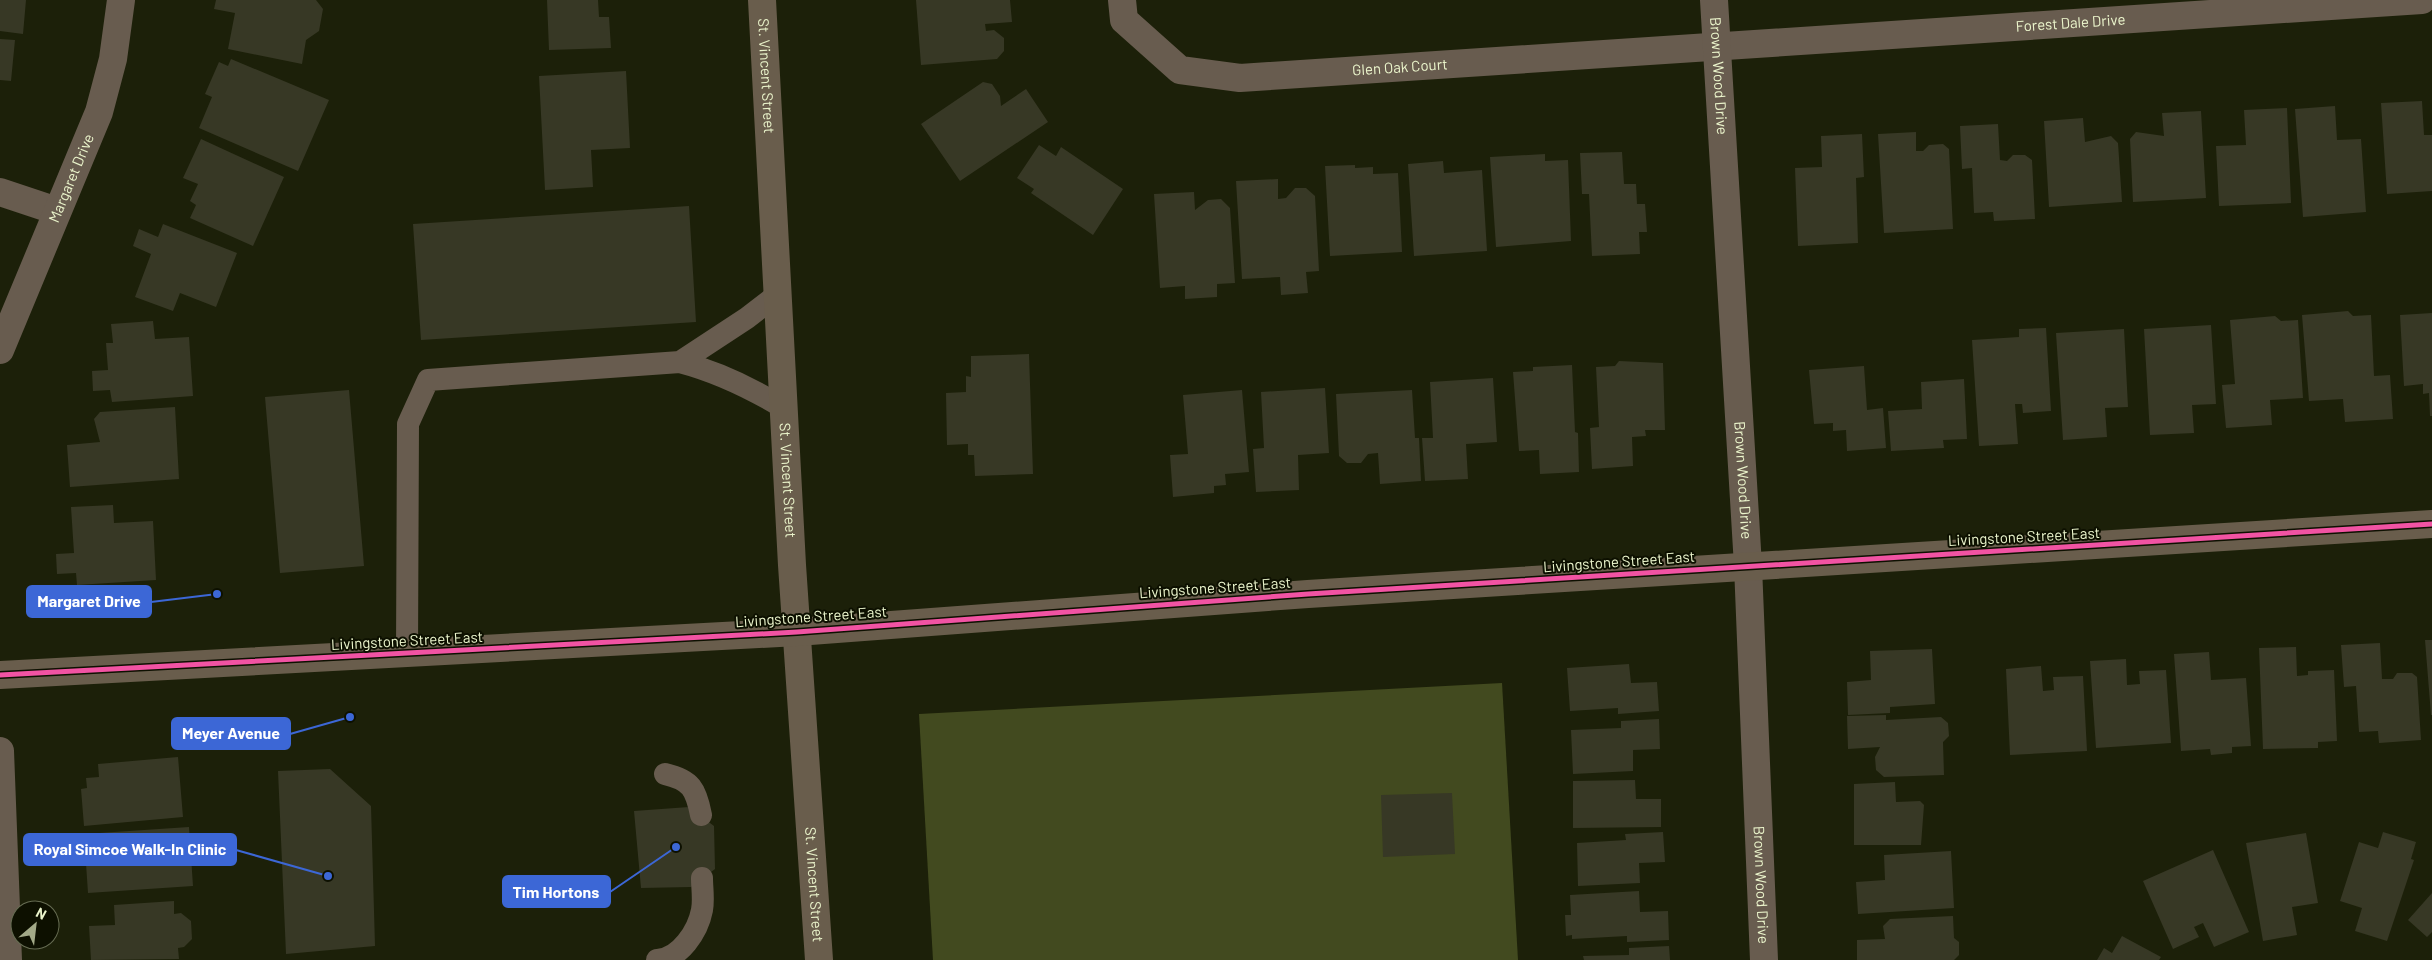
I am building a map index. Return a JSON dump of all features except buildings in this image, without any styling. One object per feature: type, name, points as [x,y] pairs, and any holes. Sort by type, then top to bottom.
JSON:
[{"type":"street","name":"Margaret Drive","points":[[0,350],[99,112],[113,59],[121,0]]},
{"type":"street","name":"St. Vincent Street","points":[[762,0],[797,632],[819,960]]},
{"type":"street","name":"Glen Oak Court","points":[[1122,0],[1124,20],[1180,70],[1240,78],[1717,45]]},
{"type":"street","name":"Brown Wood Drive","points":[[1714,0],[1748,566],[1764,960]]},
{"type":"street","name":"Forest Dale Drive","points":[[1717,45],[2422,0]]},
{"type":"street","points":[[0,192],[58,212]]},
{"type":"street","name":"Livingstone Street East","points":[[0,676],[797,632],[1278,596],[2432,524]]},
{"type":"street","points":[[0,751],[8,960]]},
{"type":"lane","points":[[680,362],[747,318],[778,294]]},
{"type":"lane","points":[[408,653],[408,424],[428,380],[680,362],[710,370],[751,388],[784,408]]},
{"type":"lane","points":[[664,774],[683,778],[697,795],[701,815]]},
{"type":"lane","points":[[657,960],[664,960],[679,952],[696,926],[702,909],[702,878]]},
{"type":"green space","points":[[1502,683],[1518,960],[933,960],[919,714]]},
{"type":"cycle path","points":[[0,675],[797,632],[1308,594],[2432,524]]},
{"type":"place","name":"Margaret Drive","points":[[217,594]]},
{"type":"place","name":"Meyer Avenue","points":[[350,717]]},
{"type":"place","name":"Tim Hortons","points":[[676,847]]},
{"type":"place","name":"Royal Simcoe Walk-In Clinic","points":[[328,876]]}]
